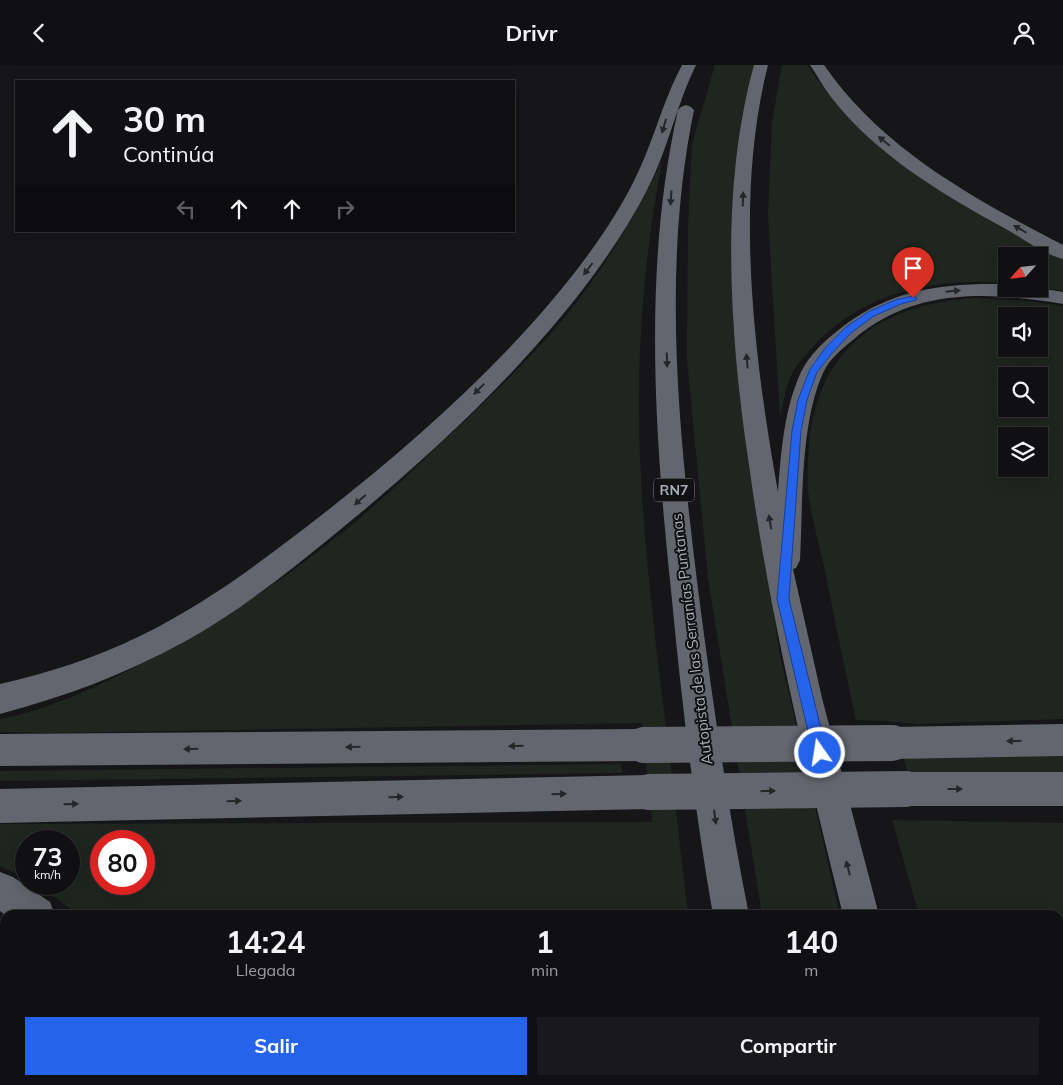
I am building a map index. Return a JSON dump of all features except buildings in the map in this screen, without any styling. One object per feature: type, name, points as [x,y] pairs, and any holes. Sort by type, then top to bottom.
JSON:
[{"type":"highway","points":[[0,699],[70,679],[114,663],[198,620],[260,578],[348,510],[395,470],[528,340],[588,269],[618,226],[642,182],[660,140],[677,88],[689,65]]},
{"type":"highway","name":"Autopista de las Serranías Puntanas","points":[[699,65],[688,99],[675,163],[666,259],[665,308],[672,481],[694,677],[730,910]]},
{"type":"highway","points":[[761,65],[751,107],[744,165],[741,287],[751,397],[783,599],[837,825],[860,910]]},
{"type":"highway","points":[[817,65],[829,86],[841,100],[879,137],[906,158],[967,198],[1063,253]]},
{"type":"highway","points":[[783,599],[796,431],[802,400],[813,371],[830,349],[849,329],[871,314],[898,302],[928,294],[964,290],[1005,291],[1063,298]]},
{"type":"highway","points":[[0,750],[1063,740]]},
{"type":"highway","points":[[0,806],[649,792],[1063,789]]},
{"type":"highway","points":[[0,890],[30,910]]},
{"type":"shaded area","points":[[715,65],[756,65],[742,115],[734,180],[733,327],[779,650],[839,910],[761,910],[708,578],[687,359],[688,225],[692,144]]},
{"type":"shaded area","points":[[782,65],[808,65],[827,92],[864,130],[1044,247],[998,247],[998,283],[952,283],[926,286],[875,302],[852,314],[830,330],[796,367],[786,391],[780,417],[768,215],[772,122]]},
{"type":"shaded area","points":[[662,161],[644,289],[639,386],[641,484],[653,615],[687,910],[72,910],[51,895],[80,895],[80,830],[15,830],[15,873],[0,866],[0,824],[652,822],[642,723],[48,733],[0,732],[0,719],[35,710],[88,690],[170,649],[265,590],[326,546],[401,482],[526,361],[566,316],[606,260],[630,222]]},
{"type":"shaded area","points":[[1048,249],[1063,259],[1063,291],[1048,288]]},
{"type":"shaded area","points":[[977,298],[1029,301],[1063,306],[1063,719],[916,724],[856,720],[808,491],[809,446],[815,411],[825,382],[841,357],[861,337],[885,321],[912,309],[943,302]]},
{"type":"shaded area","points":[[1063,752],[1063,775],[909,776],[903,757]]},
{"type":"shaded area","points":[[621,764],[622,773],[0,781],[0,771]]},
{"type":"shaded area","points":[[892,820],[1063,823],[1063,910],[918,910]]},
{"type":"route","points":[[820,753],[783,599],[796,431],[802,400],[813,371],[849,329],[871,314],[898,302],[913,298]]}]
